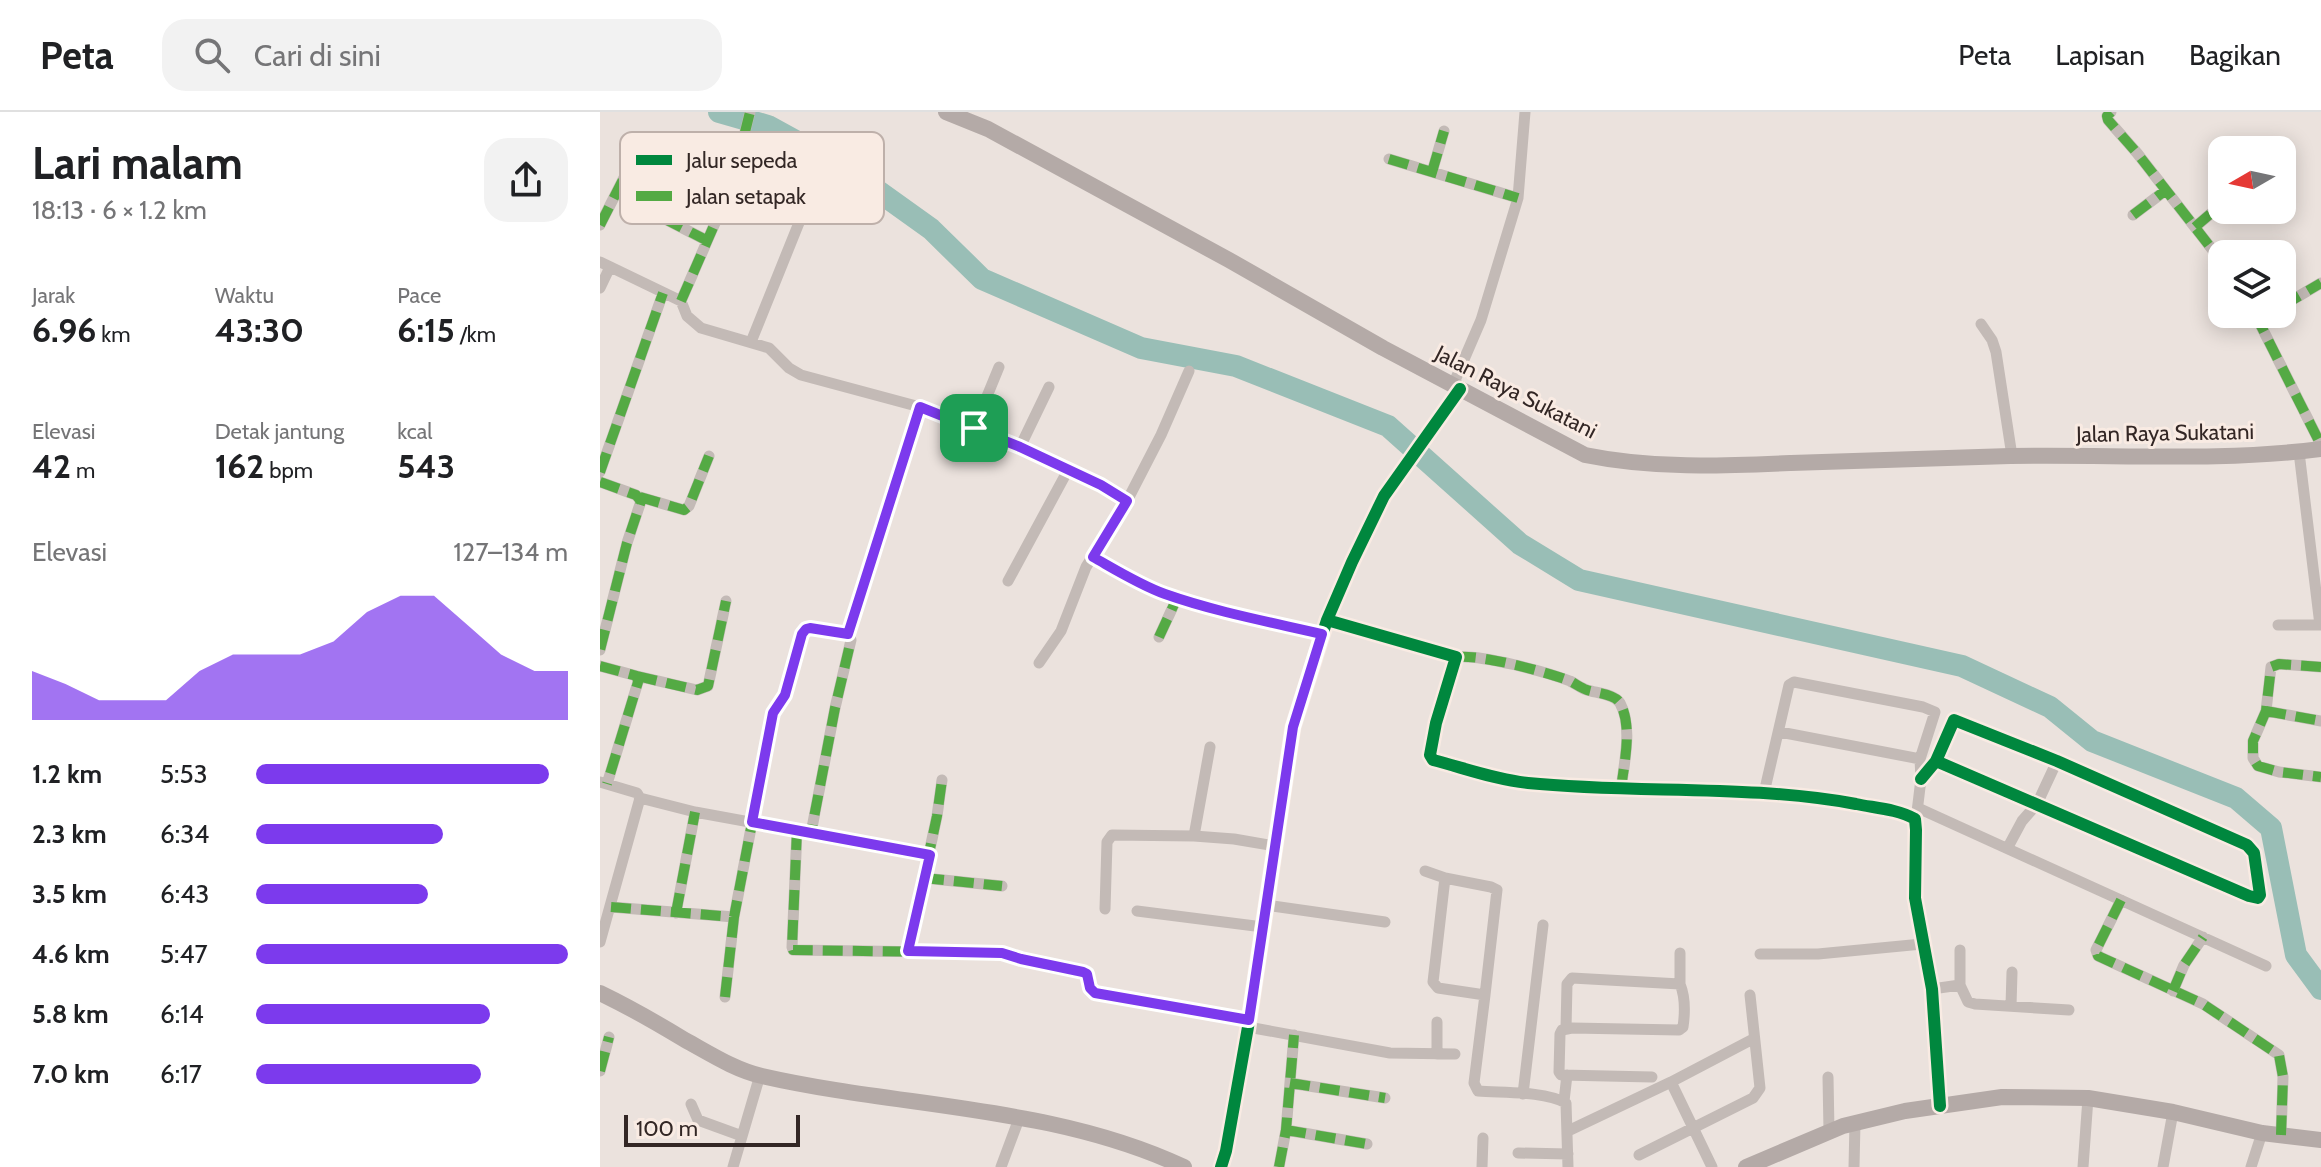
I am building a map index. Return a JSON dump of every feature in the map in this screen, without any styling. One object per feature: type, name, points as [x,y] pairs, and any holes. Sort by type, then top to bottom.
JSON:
[{"type":"main road","name":"Jalan Raya Sukatani","points":[[946,112],[988,129],[1165,224],[1456,387],[1585,455],[1659,466],[1720,466],[2012,456],[2201,457],[2299,452],[2321,447]]},
{"type":"main road","points":[[600,993],[715,1057],[760,1075],[890,1100],[1020,1116],[1147,1150],[1184,1167]]},
{"type":"main road","points":[[1746,1167],[1855,1123],[1905,1111],[2002,1097],[2088,1098],[2173,1112],[2262,1133],[2321,1140]]},
{"type":"street","points":[[745,132],[750,112]]},
{"type":"street","points":[[1221,1167],[1249,1024],[1293,727],[1327,620],[1352,562],[1384,496],[1456,387],[1481,320],[1518,198],[1525,112]]},
{"type":"street","points":[[2111,112],[2108,120],[2208,244]]},
{"type":"street","points":[[1432,172],[1444,131]]},
{"type":"street","points":[[1389,159],[1518,198]]},
{"type":"street","points":[[600,225],[620,186]]},
{"type":"street","points":[[2133,215],[2166,190]]},
{"type":"street","points":[[2195,227],[2208,216]]},
{"type":"street","points":[[675,224],[706,240]]},
{"type":"street","points":[[713,224],[681,301],[687,316],[701,328],[769,348],[801,375],[920,407],[974,428],[1101,485],[1127,501]]},
{"type":"street","points":[[751,342],[799,224]]},
{"type":"street","points":[[600,288],[605,265],[681,301]]},
{"type":"street","points":[[2296,298],[2321,283]]},
{"type":"street","points":[[600,472],[663,293]]},
{"type":"street","points":[[1981,324],[1996,352],[2012,456]]},
{"type":"street","points":[[2266,328],[2321,447]]},
{"type":"street","points":[[974,428],[999,367]]},
{"type":"street","points":[[1039,663],[1061,631],[1086,567],[1127,501],[1189,371]]},
{"type":"street","points":[[1020,447],[1049,387]]},
{"type":"street","points":[[811,833],[851,640],[848,634],[920,407]]},
{"type":"street","points":[[2278,625],[2320,625],[2299,452]]},
{"type":"street","points":[[600,482],[684,510],[689,506],[709,456]]},
{"type":"street","points":[[1008,581],[1068,470]]},
{"type":"street","points":[[600,650],[627,543],[641,503],[640,497]]},
{"type":"street","points":[[1093,557],[1141,584],[1177,598],[1322,634]]},
{"type":"street","points":[[1159,637],[1177,598]]},
{"type":"street","points":[[600,666],[697,690],[708,686],[726,601]]},
{"type":"street","points":[[1327,620],[1456,657],[1498,662],[1570,682],[1616,699],[1620,704],[1626,735],[1621,789]]},
{"type":"street","points":[[725,997],[734,917],[773,713],[785,695],[803,632],[810,628],[848,634]]},
{"type":"street","points":[[1456,657],[1436,723],[1430,755],[1433,760],[1525,783],[1764,793],[1916,813],[2008,847],[2266,966]]},
{"type":"street","points":[[2321,667],[2279,664],[2271,667],[2266,711],[2253,741],[2253,758],[2258,766],[2321,777]]},
{"type":"street","points":[[637,676],[636,691],[604,783],[637,793],[640,798],[695,812],[930,855]]},
{"type":"street","points":[[1764,793],[1789,685],[1794,682],[1923,707],[2057,761],[2247,845],[2254,853],[2260,895],[2258,898],[2249,896],[1936,761]]},
{"type":"street","points":[[2266,711],[2321,721]]},
{"type":"street","points":[[1935,712],[1920,759],[1915,898],[1932,989],[1940,1106]]},
{"type":"street","points":[[1921,779],[1936,761],[1954,720]]},
{"type":"street","points":[[1780,732],[1920,759]]},
{"type":"street","points":[[1194,836],[1210,747]]},
{"type":"street","points":[[2008,847],[2022,821],[2037,804],[2057,761]]},
{"type":"street","points":[[908,951],[930,855],[942,780]]},
{"type":"street","points":[[600,942],[640,798]]},
{"type":"street","points":[[676,913],[695,812]]},
{"type":"street","points":[[797,830],[792,949],[1002,953],[1083,972],[1087,974],[1090,988],[1095,993],[1390,1053],[1455,1054]]},
{"type":"street","points":[[1105,909],[1109,837],[1118,834],[1194,836],[1275,846]]},
{"type":"street","points":[[1425,871],[1497,890],[1474,1083],[1478,1091],[1564,1101],[1568,1106],[1568,1167]]},
{"type":"street","points":[[924,878],[1002,886]]},
{"type":"street","points":[[1445,878],[1433,982],[1438,988],[1485,995]]},
{"type":"street","points":[[2121,900],[2096,950],[2098,956],[2203,1004],[2279,1055],[2283,1077],[2281,1135]]},
{"type":"street","points":[[1266,905],[1385,922]]},
{"type":"street","points":[[611,907],[734,917]]},
{"type":"street","points":[[1137,911],[1263,927]]},
{"type":"street","points":[[1523,1094],[1543,925]]},
{"type":"street","points":[[2173,991],[2184,965],[2203,937]]},
{"type":"street","points":[[1760,954],[1818,954],[1922,944]]},
{"type":"street","points":[[1960,950],[1960,985],[1968,1002],[2069,1010]]},
{"type":"street","points":[[1652,1077],[1567,1075],[1559,1072],[1560,1034],[1566,1029],[1679,1030],[1684,1022],[1680,953]]},
{"type":"street","points":[[2011,1006],[2012,972]]},
{"type":"street","points":[[1566,1029],[1567,984],[1572,978],[1680,984]]},
{"type":"street","points":[[1932,989],[1960,985]]},
{"type":"street","points":[[1639,1155],[1753,1098],[1757,1093],[1760,1088],[1750,995]]},
{"type":"street","points":[[1437,1022],[1437,1054]]},
{"type":"street","points":[[1279,1167],[1286,1130],[1294,1035]]},
{"type":"street","points":[[600,1071],[609,1037]]},
{"type":"street","points":[[1568,1131],[1753,1039]]},
{"type":"street","points":[[733,1167],[760,1075]]},
{"type":"street","points":[[1564,1101],[1567,1075]]},
{"type":"street","points":[[1828,1077],[1829,1131]]},
{"type":"street","points":[[1671,1082],[1712,1167]]},
{"type":"street","points":[[1290,1083],[1385,1098]]},
{"type":"street","points":[[2083,1167],[2088,1098]]},
{"type":"street","points":[[691,1104],[698,1120],[742,1136]]},
{"type":"street","points":[[2163,1167],[2173,1112]]},
{"type":"street","points":[[1001,1167],[1020,1116]]},
{"type":"street","points":[[1854,1167],[1855,1123]]},
{"type":"street","points":[[1286,1130],[1367,1144]]},
{"type":"street","points":[[2251,1167],[2262,1133]]},
{"type":"street","points":[[1482,1167],[1483,1138]]},
{"type":"street","points":[[1518,1153],[1568,1154]]},
{"type":"waterway","points":[[719,112],[779,132]]},
{"type":"waterway","points":[[884,195],[931,229],[982,279],[1141,348],[1236,366],[1388,426],[1520,544],[1579,580],[1962,666],[2050,707],[2092,741],[2236,798],[2271,828],[2296,955],[2321,989]]},
{"type":"marked path","points":[[745,132],[750,112]]},
{"type":"marked path","points":[[2111,112],[2108,120],[2208,244]]},
{"type":"marked path","points":[[1432,172],[1444,131]]},
{"type":"marked path","points":[[1389,159],[1518,198]]},
{"type":"marked path","points":[[600,225],[620,186]]},
{"type":"marked path","points":[[2133,215],[2166,190]]},
{"type":"marked path","points":[[2195,227],[2208,216]]},
{"type":"marked path","points":[[675,224],[706,240]]},
{"type":"marked path","points":[[681,301],[715,224]]},
{"type":"marked path","points":[[2296,298],[2321,283]]},
{"type":"marked path","points":[[600,472],[663,293]]},
{"type":"marked path","points":[[2262,328],[2321,445]]},
{"type":"marked path","points":[[848,634],[920,407]]},
{"type":"marked path","points":[[640,497],[684,510],[689,506],[709,456]]},
{"type":"marked path","points":[[600,482],[636,495],[641,501],[600,650]]},
{"type":"marked path","points":[[1093,557],[1165,594],[1322,634]]},
{"type":"marked path","points":[[1159,637],[1177,598]]},
{"type":"marked path","points":[[637,676],[697,690],[708,686],[726,601]]},
{"type":"marked path","points":[[611,907],[734,917],[773,713],[785,695],[802,634],[809,628],[848,634],[851,640],[811,833]]},
{"type":"marked path","points":[[1456,657],[1481,658],[1530,669],[1618,700],[1624,713],[1627,734],[1621,789]]},
{"type":"marked path","points":[[2321,667],[2279,664],[2271,667],[2266,711],[2253,741],[2253,758],[2258,766],[2321,777]]},
{"type":"marked path","points":[[600,666],[637,676],[638,682],[607,784]]},
{"type":"marked path","points":[[2266,711],[2321,721]]},
{"type":"marked path","points":[[908,951],[942,780]]},
{"type":"marked path","points":[[676,913],[695,812]]},
{"type":"marked path","points":[[752,822],[930,855]]},
{"type":"marked path","points":[[797,830],[793,950],[1002,953],[1083,972],[1087,974],[1090,988],[1095,993],[1249,1020]]},
{"type":"marked path","points":[[924,878],[1002,886]]},
{"type":"marked path","points":[[2121,900],[2096,950],[2098,956],[2203,1004],[2279,1055],[2283,1077],[2281,1135]]},
{"type":"marked path","points":[[725,997],[734,917]]},
{"type":"marked path","points":[[2173,991],[2184,965],[2203,937]]},
{"type":"marked path","points":[[1279,1167],[1286,1130],[1294,1035]]},
{"type":"marked path","points":[[600,1071],[609,1037]]},
{"type":"marked path","points":[[1290,1083],[1385,1098]]},
{"type":"marked path","points":[[1286,1130],[1367,1144]]},
{"type":"cycle path","points":[[1221,1167],[1248,1027],[1293,727],[1327,620],[1384,496],[1460,389]]},
{"type":"cycle path","points":[[1327,620],[1456,657],[1436,723],[1430,755],[1433,760],[1492,777],[1528,783],[1775,794],[1878,808],[1915,819],[1915,898],[1932,989],[1940,1106]]},
{"type":"cycle path","points":[[1921,779],[1936,761],[2249,896],[2258,898],[2260,895],[2254,853],[2247,845],[2057,761],[1954,720],[1936,761]]},
{"type":"route","points":[[920,407],[974,428],[1101,485],[1127,501],[1093,557],[1163,594],[1322,634],[1293,727],[1249,1020],[1095,993],[1090,988],[1087,974],[1083,972],[1002,953],[908,951],[930,855],[752,822],[773,713],[785,695],[802,634],[810,628],[848,634],[920,407]]}]
